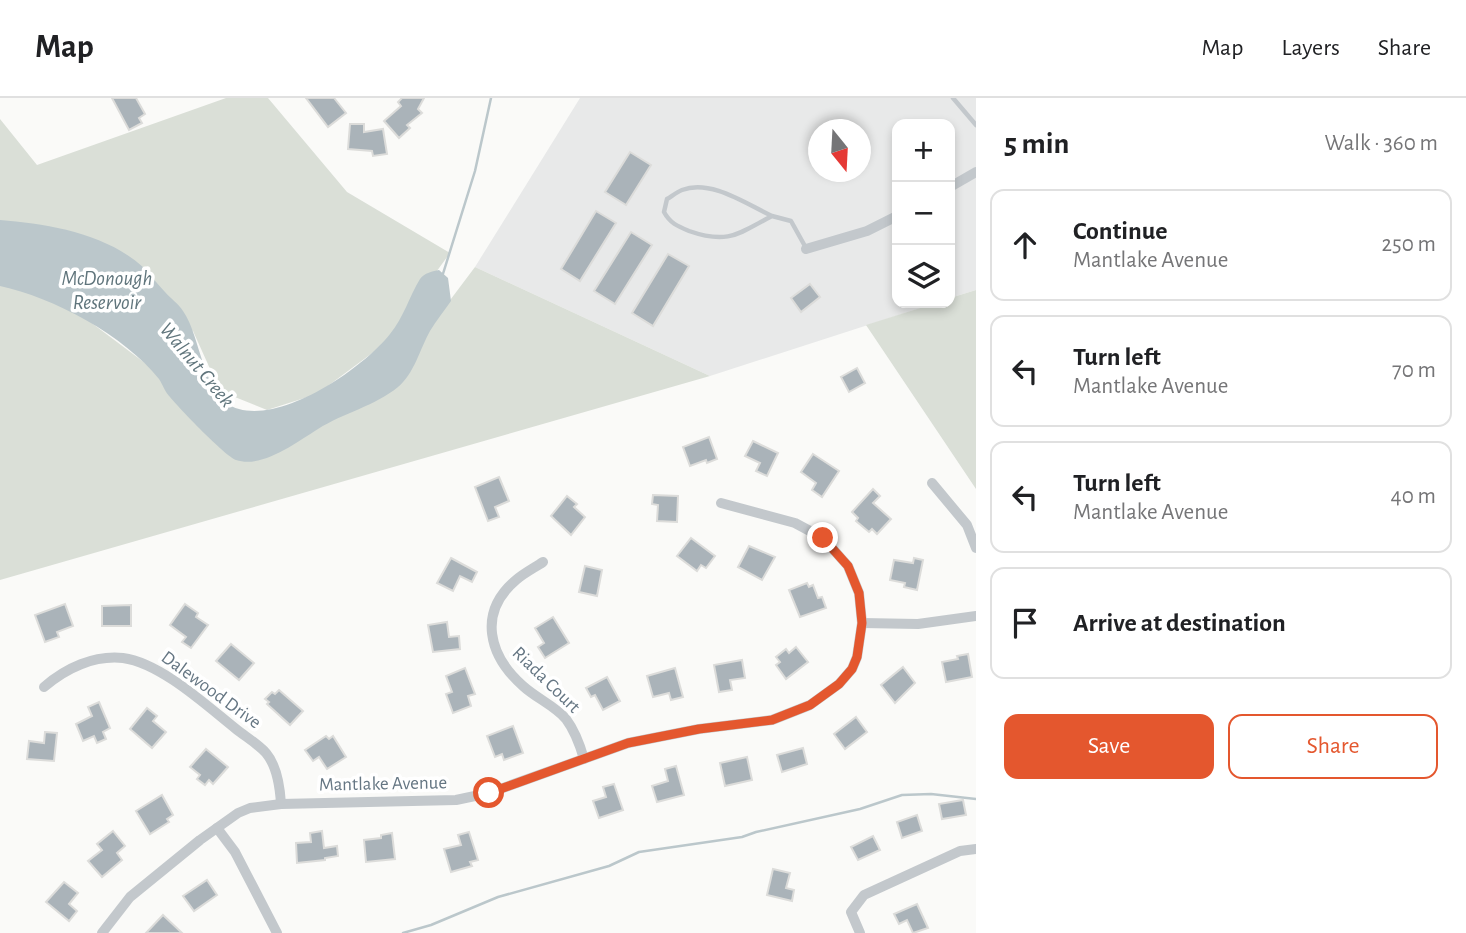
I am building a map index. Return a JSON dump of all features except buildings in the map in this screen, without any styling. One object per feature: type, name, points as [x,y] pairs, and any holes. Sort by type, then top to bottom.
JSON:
[{"type":"street","points":[[955,185],[974,177]]},
{"type":"street","points":[[806,249],[867,232],[892,219]]},
{"type":"street","points":[[932,483],[967,525],[976,548]]},
{"type":"street","name":"Mantlake Avenue","points":[[102,933],[130,897],[217,828],[250,808],[281,804],[456,800],[489,793],[628,743],[699,729],[772,720],[810,705],[839,684],[852,669],[857,657],[862,623],[859,593],[848,566],[823,538],[795,523],[721,503]]},
{"type":"street","name":"Riada Court","points":[[543,562],[516,579],[503,593],[495,607],[492,639],[499,660],[505,668],[523,686],[565,718],[579,744],[583,759]]},
{"type":"street","points":[[862,623],[918,624],[976,616]]},
{"type":"street","name":"Dalewood Drive","points":[[44,687],[58,675],[101,658],[123,658],[142,662],[186,689],[267,753],[280,786],[281,804]]},
{"type":"street","points":[[217,828],[235,852],[277,933]]},
{"type":"street","points":[[860,933],[851,912],[864,895],[960,851],[976,849]]},
{"type":"lane","points":[[953,98],[976,125]]},
{"type":"lane","points":[[772,216],[744,232],[722,239],[678,226],[669,221],[664,212],[667,199],[681,190],[693,188],[727,194],[772,216],[791,221],[806,249]]},
{"type":"shaded area","points":[[226,98],[268,98],[347,192],[450,253],[383,345],[317,394],[267,410],[220,391],[193,331],[0,229],[0,119],[37,165]]},
{"type":"shaded area","points":[[580,98],[976,98],[976,290],[955,296],[955,119],[892,119],[892,308],[921,308],[710,376],[475,267]]},
{"type":"shaded area","points":[[475,267],[710,376],[0,580],[0,282],[41,285],[149,366],[211,428],[393,376]]},
{"type":"shaded area","points":[[976,290],[976,489],[866,325],[920,308],[955,308],[955,296]]},
{"type":"water","name":"McDonough Reservoir","points":[[0,220],[76,232],[129,256],[144,268],[183,311],[210,381],[227,403],[239,409],[258,411],[278,408],[322,389],[342,376],[378,348],[390,334],[420,279],[426,274],[439,270],[448,278],[451,301],[430,331],[404,382],[398,387],[389,394],[328,423],[279,453],[246,462],[230,457],[222,450],[168,395],[145,363],[108,334],[65,309],[21,291],[0,286]]},
{"type":"waterway","name":"Walnut Creek","points":[[442,277],[475,171],[491,98]]},
{"type":"waterway","points":[[403,933],[431,925],[498,897],[609,866],[639,852],[742,837],[860,809],[902,795],[931,794],[976,799]]},
{"type":"route","points":[[489,793],[628,743],[699,729],[772,720],[810,705],[839,684],[852,669],[857,657],[862,623],[859,593],[848,566],[823,538]]}]
